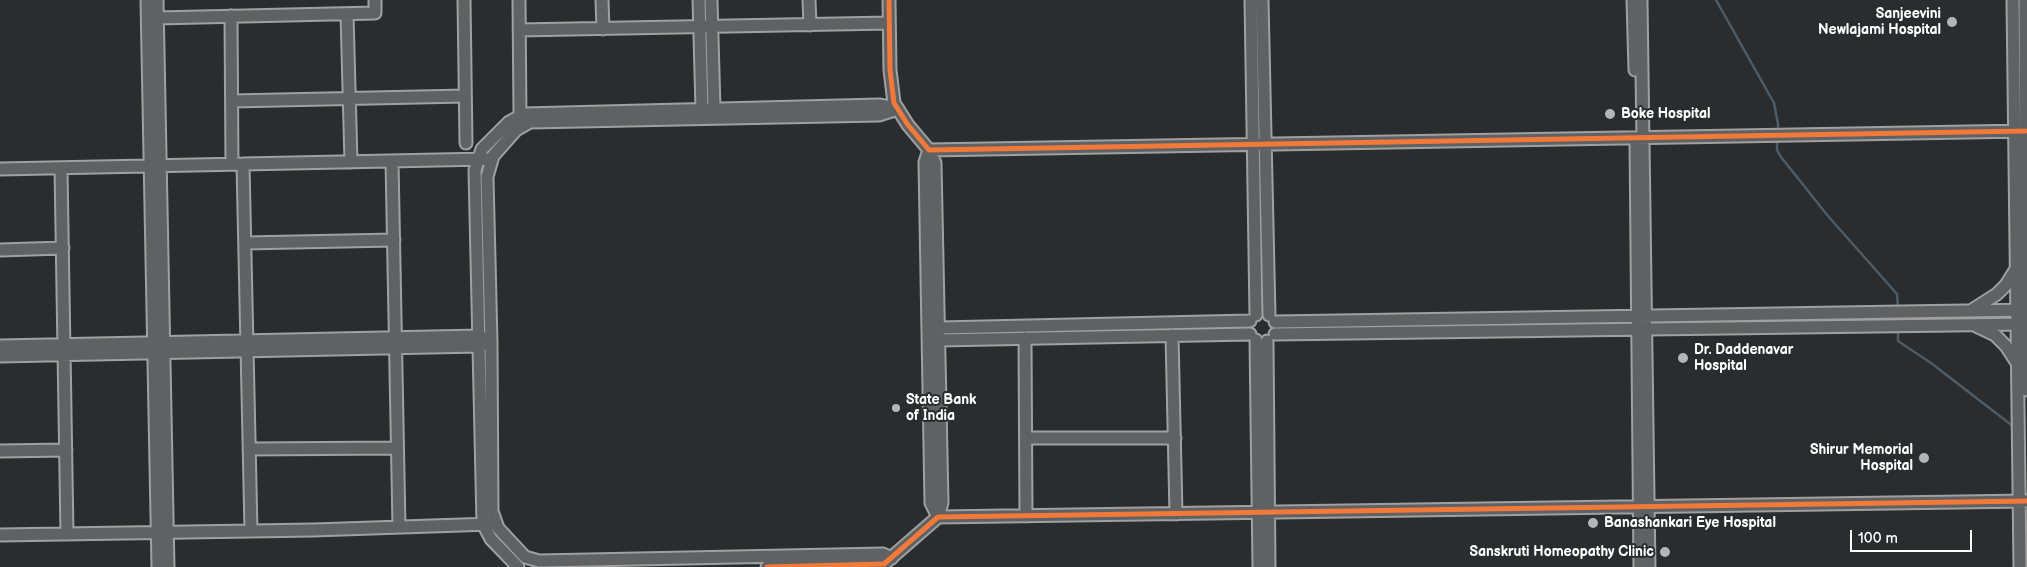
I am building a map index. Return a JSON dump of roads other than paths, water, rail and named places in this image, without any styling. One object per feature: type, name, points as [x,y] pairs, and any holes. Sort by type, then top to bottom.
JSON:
[{"type":"street","points":[[147,0],[155,166],[162,532],[158,567]]},
{"type":"street","points":[[155,166],[157,0]]},
{"type":"street","points":[[158,18],[375,13],[374,0]]},
{"type":"street","points":[[464,0],[466,143]]},
{"type":"street","points":[[519,0],[522,121]]},
{"type":"street","points":[[602,0],[603,29]]},
{"type":"street","points":[[699,0],[702,109]]},
{"type":"street","points":[[711,0],[714,109]]},
{"type":"street","points":[[809,0],[810,24]]},
{"type":"street","points":[[889,0],[890,70],[894,103],[908,125],[929,150]]},
{"type":"street","points":[[1251,0],[1258,144],[1272,319],[1262,337],[1263,513],[1259,567]]},
{"type":"street","points":[[1262,0],[1253,318],[1248,327],[1262,337]]},
{"type":"street","points":[[1633,0],[1640,138]]},
{"type":"street","points":[[1641,0],[1641,329],[1644,506],[1649,567]]},
{"type":"street","points":[[2013,0],[2020,131],[2024,365],[2027,390]]},
{"type":"street","points":[[2020,131],[2026,49],[2025,0]]},
{"type":"street","points":[[347,14],[350,162]]},
{"type":"street","points":[[231,16],[232,101],[245,243],[251,531]]},
{"type":"street","points":[[519,30],[889,23]]},
{"type":"street","points":[[232,101],[465,96]]},
{"type":"street","points":[[893,563],[883,554],[528,562],[498,528],[492,511],[491,342],[487,177],[493,159],[516,130],[524,114],[879,105],[898,109]]},
{"type":"street","points":[[518,567],[491,539],[483,524],[475,170],[482,149],[509,122],[879,115],[898,109]]},
{"type":"street","points":[[929,150],[2020,131]]},
{"type":"street","points":[[767,567],[893,563],[938,518],[942,503],[925,162],[929,150]]},
{"type":"street","points":[[0,169],[493,159]]},
{"type":"street","points":[[392,161],[399,527]]},
{"type":"street","points":[[61,168],[67,534]]},
{"type":"street","points":[[245,243],[394,240]]},
{"type":"street","points":[[0,250],[63,248]]},
{"type":"street","points":[[1971,311],[1997,294],[2023,270]]},
{"type":"street","points":[[935,334],[1253,318],[1263,314],[1272,319],[2023,310]]},
{"type":"street","points":[[935,334],[1025,338],[1172,335],[1262,337],[1641,329],[2023,324]]},
{"type":"street","points":[[1972,325],[1995,335],[2024,365],[2018,421],[2023,501],[2020,567]]},
{"type":"street","points":[[1172,335],[1176,514]]},
{"type":"street","points":[[1025,338],[1026,516]]},
{"type":"street","points":[[0,356],[64,350],[158,347],[491,342]]},
{"type":"street","points":[[0,346],[64,350]]},
{"type":"street","points":[[1026,438],[1175,438]]},
{"type":"street","points":[[250,449],[398,448]]},
{"type":"street","points":[[0,451],[66,450]]},
{"type":"street","points":[[938,518],[2023,501]]},
{"type":"street","points":[[1640,567],[1644,506]]},
{"type":"street","points":[[1263,513],[1269,567]]},
{"type":"street","points":[[0,536],[496,524]]},
{"type":"street","points":[[162,532],[168,567]]},
{"type":"waterway","points":[[1716,0],[1774,103],[1778,133]]},
{"type":"waterway","points":[[1777,139],[1777,150],[1781,157],[1828,216],[1897,294],[1898,309]]},
{"type":"waterway","points":[[1898,329],[1898,341],[1931,363],[2014,427]]},
{"type":"place","name":"Sanjeevini Newlajami Hospital","points":[[1952,22]]},
{"type":"place","name":"Boke Hospital","points":[[1610,114]]},
{"type":"place","name":"Dr. Daddenavar Hospital","points":[[1683,358]]},
{"type":"place","name":"State Bank of India","points":[[896,408]]},
{"type":"place","name":"Shirur Memorial Hospital","points":[[1924,458]]},
{"type":"place","name":"Banashankari Eye Hospital","points":[[1593,523]]},
{"type":"place","name":"Sanskruti Homeopathy Clinic","points":[[1665,552]]}]
